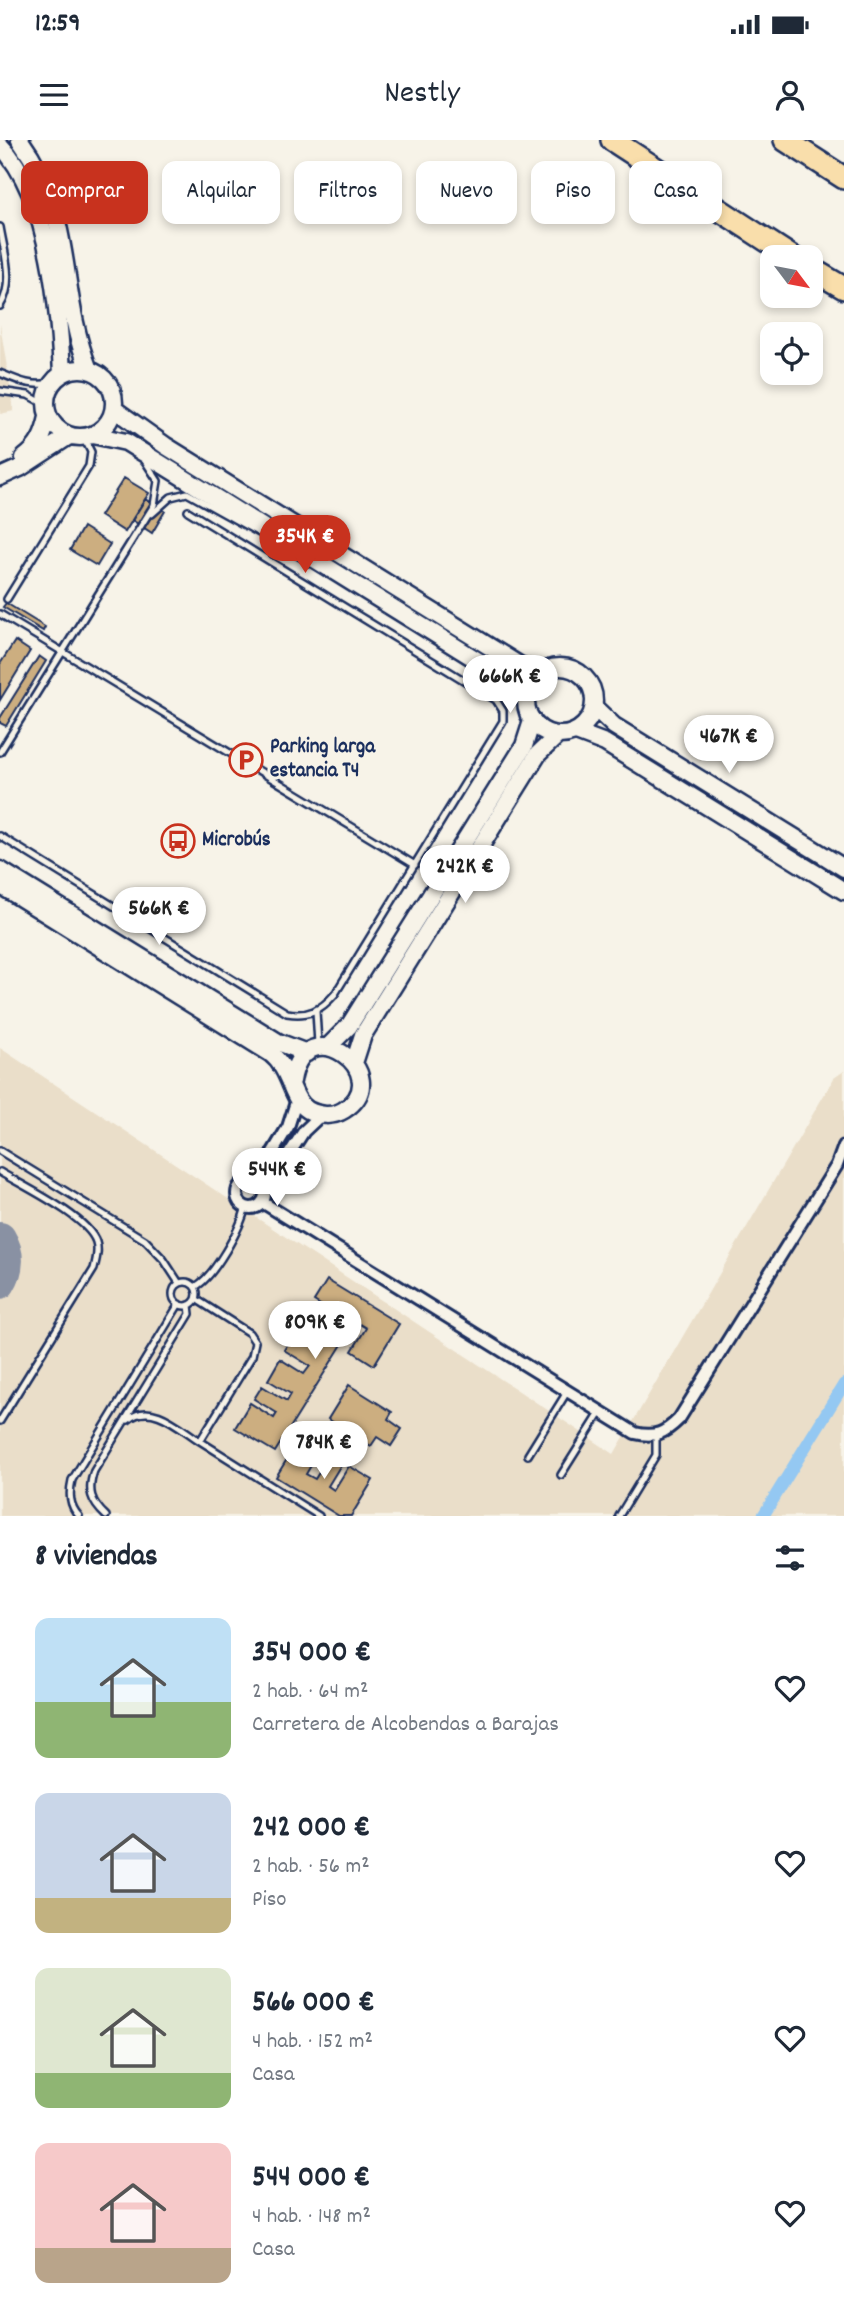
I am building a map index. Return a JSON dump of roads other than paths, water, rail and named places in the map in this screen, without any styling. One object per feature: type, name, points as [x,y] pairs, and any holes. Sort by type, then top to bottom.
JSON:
[{"type":"highway","points":[[612,140],[774,245]]},
{"type":"highway","points":[[785,140],[844,178]]},
{"type":"highway","points":[[823,276],[844,288]]},
{"type":"street","points":[[20,140],[34,159],[55,206],[79,343],[89,370]]},
{"type":"street","points":[[0,145],[19,170],[38,212],[62,345],[57,379],[47,411],[45,433],[36,449],[19,461],[0,468]]},
{"type":"street","points":[[0,477],[110,420],[114,409],[112,390],[99,374],[89,370],[71,370],[57,379]]},
{"type":"street","points":[[114,409],[134,426],[519,665],[541,673]]},
{"type":"street","points":[[47,411],[60,431],[125,442],[509,680],[526,699],[533,721],[548,733],[557,736],[576,732],[605,743],[844,891]]},
{"type":"street","points":[[526,699],[528,689],[541,673],[562,667],[583,675],[594,695],[594,707],[591,717],[576,732]]},
{"type":"street","points":[[594,707],[614,726],[844,868]]},
{"type":"street","points":[[292,1081],[295,1068],[349,1026],[524,746],[533,721]]},
{"type":"street","points":[[354,1063],[363,1035],[392,988],[538,754],[557,736]]},
{"type":"street","points":[[0,870],[278,1042],[343,1052],[354,1063],[359,1073],[357,1094],[342,1111],[321,1115],[304,1131],[264,1197],[255,1207],[246,1206],[239,1200],[237,1191],[246,1180],[256,1180]]},
{"type":"street","points":[[0,885],[271,1053],[292,1081],[297,1099],[303,1107],[321,1115]]},
{"type":"street","points":[[256,1180],[288,1126],[297,1099]]},
{"type":"street","points":[[256,1180],[264,1197],[567,1391],[635,1433],[656,1436],[668,1430],[679,1419],[837,1165],[844,1146]]},
{"type":"lane","points":[[0,227],[9,284],[0,306]]},
{"type":"lane","points":[[0,373],[37,386],[57,379]]},
{"type":"lane","points":[[0,391],[28,395],[47,411]]},
{"type":"lane","points":[[7,599],[89,466],[91,452],[82,436]]},
{"type":"lane","points":[[0,752],[148,518],[157,498],[158,481],[152,468],[125,442]]},
{"type":"lane","points":[[148,518],[166,500],[187,493],[248,529],[297,548]]},
{"type":"lane","points":[[0,836],[287,1013],[301,1016],[316,1011],[335,994],[503,721],[503,711],[496,700],[188,510]]},
{"type":"lane","points":[[0,614],[415,865]]},
{"type":"lane","points":[[316,1011],[318,1049]]},
{"type":"lane","points":[[0,1151],[145,1240],[164,1260],[179,1283]]},
{"type":"lane","points":[[0,1172],[83,1224],[96,1242],[97,1255],[94,1269],[0,1421]]},
{"type":"lane","points":[[195,1287],[213,1271],[243,1220],[246,1206]]},
{"type":"lane","points":[[179,1283],[190,1283],[195,1287],[196,1298]]},
{"type":"lane","points":[[179,1283],[173,1296],[179,1304],[189,1305]]},
{"type":"lane","points":[[189,1305],[196,1298]]},
{"type":"lane","points":[[196,1298],[249,1333],[255,1342],[252,1356],[200,1441]]},
{"type":"lane","points":[[79,1516],[73,1510],[70,1499],[72,1480],[179,1304]]},
{"type":"lane","points":[[106,1516],[94,1504],[90,1483],[190,1314],[189,1305]]},
{"type":"lane","points":[[528,1455],[567,1391]]},
{"type":"lane","points":[[561,1475],[600,1412]]},
{"type":"lane","points":[[123,1424],[133,1416],[150,1413],[159,1415],[319,1516]]},
{"type":"lane","points":[[619,1516],[656,1455],[656,1436]]},
{"type":"waterway","points":[[763,1516],[844,1384]]},
{"type":"place","name":"Parking larga estancia T4","points":[[246,760]]},
{"type":"place","name":"Microbús","points":[[178,841]]}]
